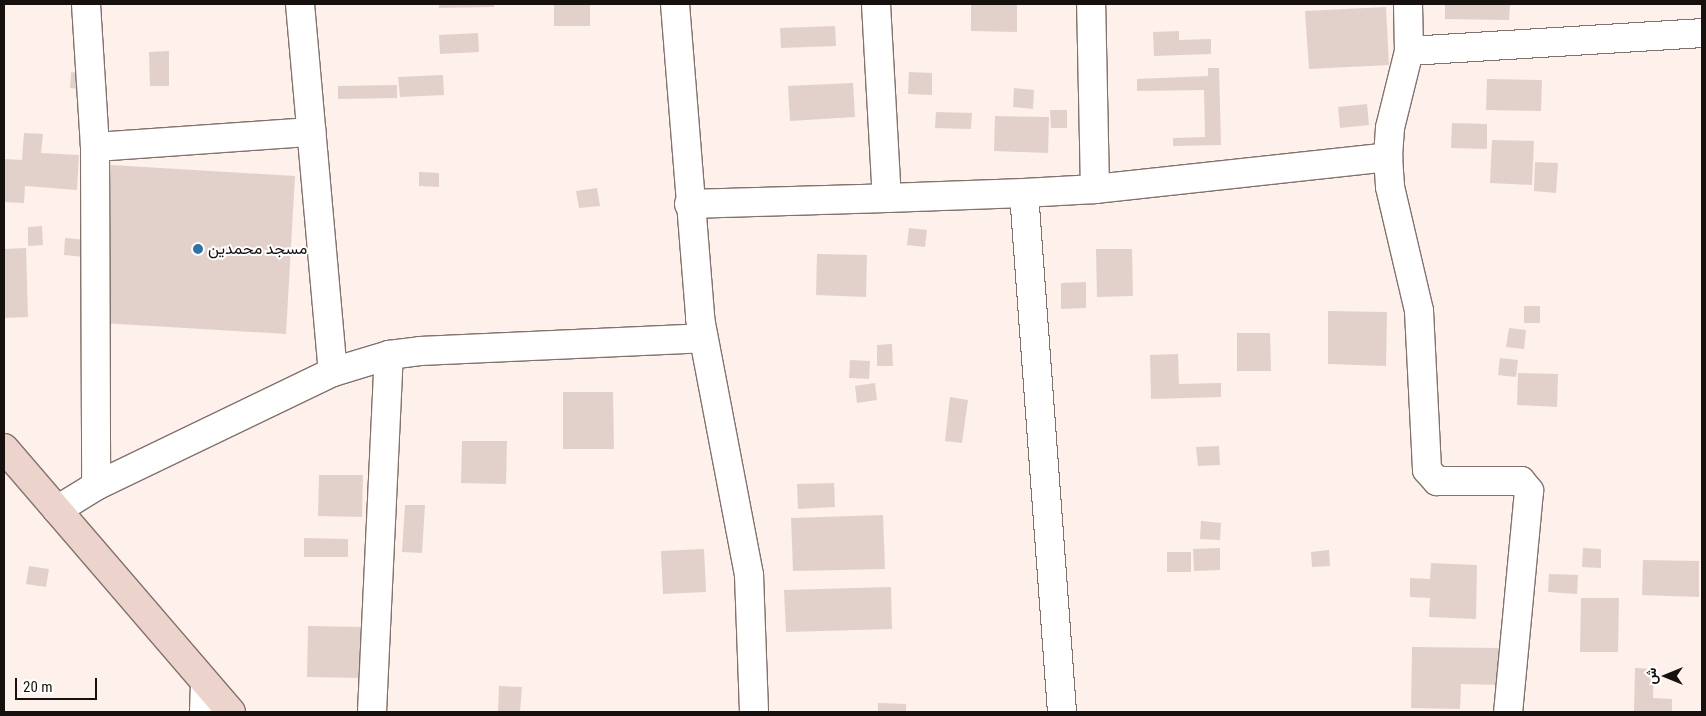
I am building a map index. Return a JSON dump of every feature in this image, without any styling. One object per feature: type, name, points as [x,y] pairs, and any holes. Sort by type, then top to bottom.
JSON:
[{"type":"street","points":[[86,4],[95,147],[96,486]]},
{"type":"street","points":[[300,4],[333,372]]},
{"type":"street","points":[[675,4],[689,204],[703,338],[749,575],[754,712]]},
{"type":"street","points":[[876,4],[887,198]]},
{"type":"street","points":[[1091,4],[1095,189]]},
{"type":"street","points":[[1408,4],[1409,51],[1390,128],[1388,157],[1390,187],[1419,311],[1430,477],[1437,481],[1521,481],[1528,491],[1508,712]]},
{"type":"street","points":[[1409,51],[1702,34]]},
{"type":"street","points":[[95,147],[311,132]]},
{"type":"street","points":[[689,204],[1095,189],[1388,157]]},
{"type":"street","points":[[1024,193],[1062,712]]},
{"type":"street","points":[[57,510],[96,486],[333,372],[389,355],[420,351],[703,338]]},
{"type":"street","points":[[372,712],[389,355]]},
{"type":"street","points":[[4,448],[205,685],[231,712]]},
{"type":"street","points":[[204,712],[205,685]]},
{"type":"building","points":[[439,4],[494,4],[494,7],[439,8]]},
{"type":"building","points":[[554,4],[590,4],[590,26],[554,26]]},
{"type":"building","points":[[971,4],[1017,4],[1017,32],[971,31]]},
{"type":"building","points":[[1445,4],[1510,4],[1509,20],[1445,19]]},
{"type":"building","points":[[1386,7],[1389,65],[1309,69],[1305,11]]},
{"type":"building","points":[[835,26],[836,46],[781,48],[780,28]]},
{"type":"building","points":[[1179,31],[1179,40],[1211,39],[1211,54],[1154,56],[1153,32]]},
{"type":"building","points":[[478,33],[479,52],[440,54],[439,35]]},
{"type":"building","points":[[169,51],[169,86],[150,86],[149,52]]},
{"type":"building","points":[[1208,68],[1219,68],[1221,145],[1173,146],[1173,138],[1205,137],[1204,90],[1137,91],[1137,79],[1208,76]]},
{"type":"building","points":[[71,72],[90,74],[89,90],[70,88]]},
{"type":"building","points":[[909,72],[932,73],[932,95],[908,94]]},
{"type":"building","points":[[443,75],[444,95],[400,97],[398,77]]},
{"type":"building","points":[[1487,79],[1542,80],[1541,111],[1486,110]]},
{"type":"building","points":[[853,83],[855,117],[790,121],[788,86]]},
{"type":"building","points":[[397,85],[397,98],[338,99],[338,86]]},
{"type":"building","points":[[1014,88],[1034,90],[1033,109],[1013,107]]},
{"type":"building","points":[[1367,104],[1369,125],[1340,128],[1338,107]]},
{"type":"building","points":[[1050,110],[1067,110],[1067,128],[1051,128]]},
{"type":"building","points":[[936,112],[972,113],[971,129],[935,128]]},
{"type":"building","points":[[995,116],[1049,117],[1048,153],[994,151]]},
{"type":"building","points":[[1452,123],[1487,124],[1487,149],[1451,148]]},
{"type":"building","points":[[24,133],[43,134],[41,153],[79,155],[77,190],[25,186],[24,203],[4,202],[4,159],[22,160]]},
{"type":"building","points":[[1492,140],[1534,141],[1532,185],[1490,183]]},
{"type":"building","points":[[1535,162],[1558,163],[1556,193],[1534,191]]},
{"type":"building","name":"مسجد محمدين","points":[[111,165],[295,176],[286,334],[102,323]]},
{"type":"building","points":[[419,172],[439,173],[439,187],[419,186]]},
{"type":"building","points":[[597,188],[600,206],[579,208],[576,191]]},
{"type":"building","points":[[42,226],[43,245],[28,246],[28,227]]},
{"type":"building","points":[[909,228],[927,230],[925,247],[907,245]]},
{"type":"building","points":[[65,238],[86,240],[85,257],[64,255]]},
{"type":"building","points":[[26,248],[28,317],[4,318],[4,249]]},
{"type":"building","points":[[1096,249],[1132,249],[1133,296],[1097,297]]},
{"type":"building","points":[[817,254],[867,255],[866,297],[816,295]]},
{"type":"building","points":[[1086,282],[1086,308],[1061,309],[1061,283]]},
{"type":"building","points":[[1524,306],[1540,306],[1540,323],[1524,323]]},
{"type":"building","points":[[1328,311],[1387,312],[1386,366],[1328,364]]},
{"type":"building","points":[[1509,328],[1526,330],[1524,349],[1506,347]]},
{"type":"building","points":[[1237,333],[1270,333],[1271,371],[1237,371]]},
{"type":"building","points":[[892,344],[893,366],[877,366],[877,345]]},
{"type":"building","points":[[1178,354],[1179,384],[1221,383],[1221,397],[1151,399],[1150,355]]},
{"type":"building","points":[[1500,358],[1518,360],[1516,377],[1498,375]]},
{"type":"building","points":[[850,360],[870,361],[869,379],[849,378]]},
{"type":"building","points":[[1518,373],[1558,374],[1557,407],[1517,405]]},
{"type":"building","points":[[875,383],[877,400],[857,403],[855,386]]},
{"type":"building","points":[[563,392],[613,392],[614,449],[563,449]]},
{"type":"building","points":[[950,397],[968,400],[962,443],[945,441]]},
{"type":"building","points":[[462,441],[507,441],[506,484],[461,483]]},
{"type":"building","points":[[1219,446],[1220,465],[1198,466],[1196,447]]},
{"type":"building","points":[[319,475],[363,475],[362,517],[318,516]]},
{"type":"building","points":[[834,483],[835,507],[798,509],[797,484]]},
{"type":"building","points":[[405,505],[425,505],[422,553],[402,552]]},
{"type":"building","points":[[883,515],[885,569],[793,571],[791,518]]},
{"type":"building","points":[[1201,521],[1221,523],[1220,540],[1200,539]]},
{"type":"building","points":[[304,538],[348,539],[348,557],[304,557]]},
{"type":"building","points":[[1220,548],[1220,570],[1194,571],[1193,549]]},
{"type":"building","points":[[1583,548],[1601,549],[1601,568],[1582,567]]},
{"type":"building","points":[[704,549],[706,592],[663,594],[661,551]]},
{"type":"building","points":[[1329,550],[1330,566],[1312,567],[1311,552]]},
{"type":"building","points":[[1167,552],[1191,552],[1191,572],[1167,572]]},
{"type":"building","points":[[1643,560],[1699,561],[1699,597],[1642,595]]},
{"type":"building","points":[[1431,563],[1477,565],[1476,619],[1429,617],[1430,598],[1410,597],[1410,578],[1430,579]]},
{"type":"building","points":[[29,566],[49,569],[46,587],[26,584]]},
{"type":"building","points":[[1549,574],[1578,575],[1577,594],[1548,592]]},
{"type":"building","points":[[891,587],[892,629],[786,632],[784,590]]},
{"type":"building","points":[[1581,598],[1619,598],[1618,652],[1580,652]]},
{"type":"building","points":[[308,626],[363,627],[363,678],[307,677]]},
{"type":"building","points":[[1412,647],[1501,648],[1501,685],[1461,684],[1460,709],[1411,708]]},
{"type":"building","points":[[1635,668],[1654,669],[1653,698],[1672,699],[1672,712],[1634,712]]},
{"type":"building","points":[[499,686],[522,687],[520,712],[498,712]]},
{"type":"building","points":[[878,703],[906,704],[906,712],[878,712]]},
{"type":"place","name":"مسجد محمدين","points":[[198,249]]}]
